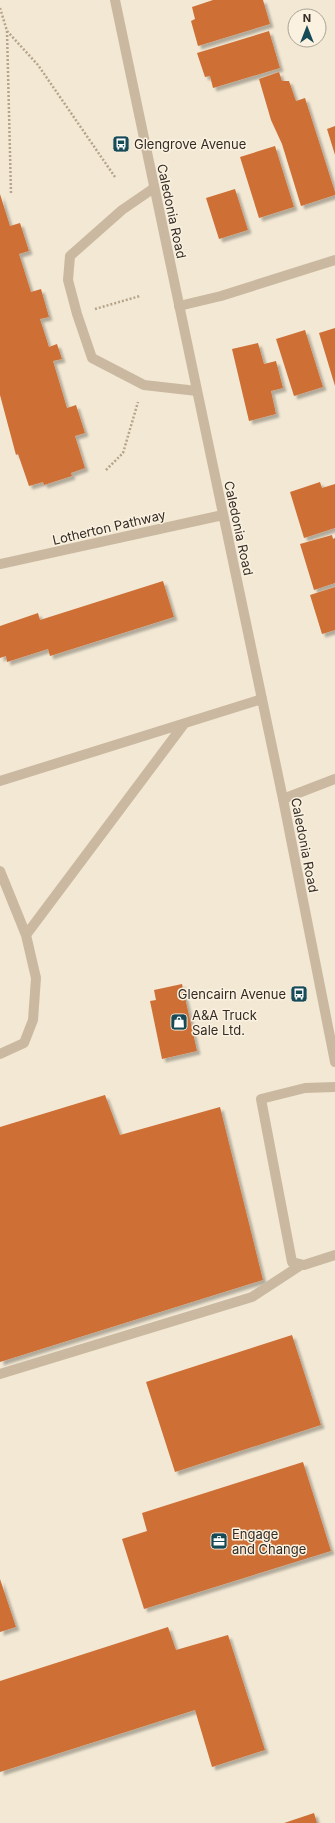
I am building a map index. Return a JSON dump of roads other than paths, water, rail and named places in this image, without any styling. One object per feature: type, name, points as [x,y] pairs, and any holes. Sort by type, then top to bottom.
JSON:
[{"type":"street","name":"Caledonia Road","points":[[115,0],[283,799],[335,1062]]},
{"type":"street","points":[[154,188],[122,210],[70,256],[68,280],[77,314],[92,358],[144,385],[197,391]]},
{"type":"street","points":[[179,306],[221,296],[335,260]]},
{"type":"street","name":"Lotherton Pathway","points":[[0,564],[223,515]]},
{"type":"street","points":[[0,781],[262,700]]},
{"type":"street","points":[[26,935],[184,724]]},
{"type":"street","points":[[283,799],[335,779]]},
{"type":"street","points":[[0,871],[26,935],[36,978],[32,1020],[24,1043],[0,1054]]},
{"type":"street","points":[[335,1087],[305,1088],[261,1099],[292,1262],[304,1265],[335,1255]]},
{"type":"street","points":[[0,1374],[252,1297],[301,1264]]},
{"type":"place","name":"Glengrove Avenue","points":[[121,144]]},
{"type":"place","name":"Glencairn Avenue","points":[[299,994]]},
{"type":"place","name":"A&A Truck Sale Ltd.","points":[[179,1022]]},
{"type":"place","name":"Engage and Change","points":[[219,1541]]}]
